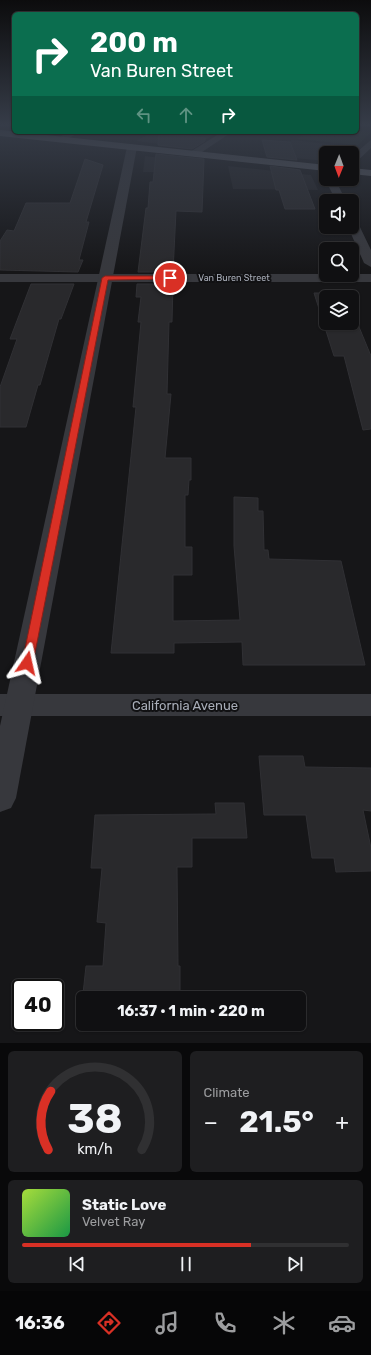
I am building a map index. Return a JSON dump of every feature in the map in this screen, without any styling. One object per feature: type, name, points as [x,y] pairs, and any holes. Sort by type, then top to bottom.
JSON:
[{"type":"street","points":[[0,798],[9,705],[105,278],[127,174]]},
{"type":"street","points":[[357,234],[371,263]]},
{"type":"street","name":"Van Buren Street","points":[[0,278],[371,278]]},
{"type":"street","name":"California Avenue","points":[[9,705],[371,705]]},
{"type":"shaded area","points":[[230,174],[299,174],[311,175],[318,190],[233,189]]},
{"type":"building","points":[[80,174],[100,174],[86,222],[89,222],[79,260],[83,260],[78,272],[0,270],[0,241],[7,230],[14,231],[26,203],[70,203]]},
{"type":"building","points":[[154,174],[203,174],[202,212],[176,211],[173,272],[138,272],[146,208],[148,208],[150,182],[153,182]]},
{"type":"building","points":[[272,174],[301,174],[315,209],[285,209],[279,190],[276,190]]},
{"type":"building","points":[[31,284],[74,284],[61,319],[59,319],[26,427],[0,427],[0,387],[17,339],[10,339]]},
{"type":"building","points":[[137,284],[173,284],[172,322],[169,322],[167,394],[171,394],[165,458],[191,458],[191,480],[189,480],[188,495],[185,495],[185,547],[192,547],[192,575],[173,575],[173,621],[240,620],[234,546],[234,497],[258,498],[258,511],[263,511],[264,550],[268,550],[269,559],[341,561],[365,665],[243,665],[242,642],[174,643],[174,653],[111,653],[136,407],[133,407],[141,322],[138,322],[141,297],[136,297]]},
{"type":"building","points":[[314,293],[319,293],[319,309]]},
{"type":"building","points":[[359,327],[371,356],[371,429],[363,430],[344,356],[334,356],[326,330],[359,330]]},
{"type":"building","points":[[259,756],[303,756],[305,767],[371,768],[371,811],[363,810],[371,848],[371,871],[336,872],[334,858],[312,858],[306,815],[264,815]]},
{"type":"building","points":[[215,803],[244,803],[247,838],[192,838],[192,867],[177,867],[178,966],[180,966],[180,991],[83,991],[86,966],[103,966],[106,923],[97,922],[102,868],[91,868],[95,815],[216,814]]},
{"type":"route","points":[[27,663],[105,278],[170,278]]}]
